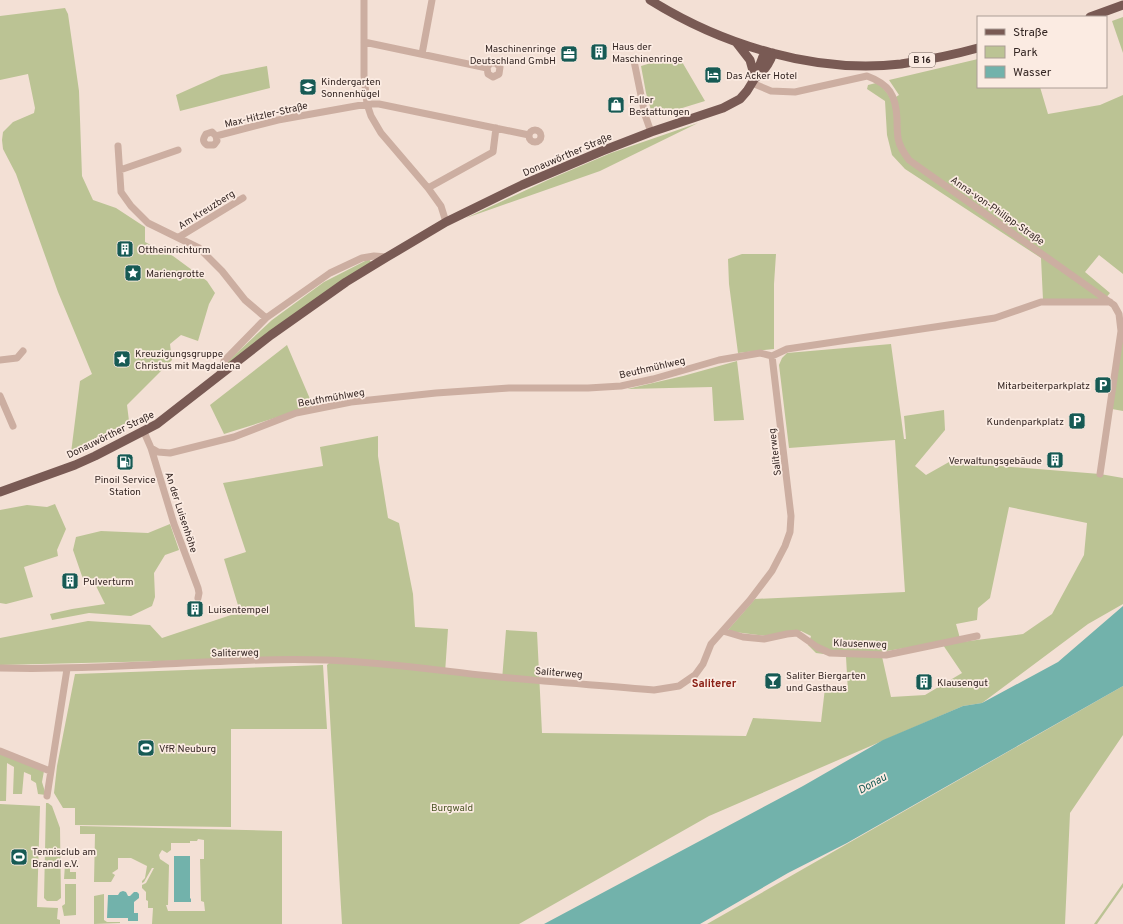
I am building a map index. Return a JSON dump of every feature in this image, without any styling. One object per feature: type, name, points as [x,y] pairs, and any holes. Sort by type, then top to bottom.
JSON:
[{"type":"main road","name":"B 16","points":[[650,0],[680,18],[706,31],[736,42],[769,52],[830,63],[865,65],[900,64],[954,55],[977,48]]},
{"type":"main road","points":[[1093,16],[1123,5]]},
{"type":"main road","points":[[736,42],[750,60],[754,80]]},
{"type":"main road","name":"Donauwörther Straße","points":[[0,492],[75,464],[144,432],[168,416],[271,335],[339,286],[446,222],[522,184],[602,150],[723,108],[740,98],[754,80],[769,52]]},
{"type":"street","points":[[364,0],[364,76],[371,116],[381,133],[428,188],[441,206],[446,222]]},
{"type":"street","points":[[422,54],[432,0]]},
{"type":"street","points":[[364,42],[487,68]]},
{"type":"street","points":[[634,61],[645,115],[651,132]]},
{"type":"street","name":"Anna-von-Philipp-Straße","points":[[754,80],[771,92],[787,93],[867,76],[878,80],[885,85],[894,100],[897,117],[898,138],[901,149],[909,160],[1114,305],[1119,314],[1121,331],[1100,474]]},
{"type":"street","name":"Max-Hitzler-Straße","points":[[216,136],[278,120],[368,104],[379,104],[529,135]]},
{"type":"street","points":[[428,188],[493,152],[496,128]]},
{"type":"street","name":"Am Kreuzberg","points":[[118,146],[121,192],[131,206],[148,223],[199,248],[222,271],[245,300],[266,318]]},
{"type":"street","points":[[120,170],[178,150]]},
{"type":"street","name":"Am Kreuzberg","points":[[179,237],[243,198]]},
{"type":"street","name":"Donauwörther Straße","points":[[219,376],[224,361],[266,318],[330,273],[362,258],[387,256]]},
{"type":"street","name":"Beuthmühlweg","points":[[151,448],[158,452],[170,453],[234,437],[296,413],[351,402],[436,393],[509,388],[588,388],[621,386],[653,380],[719,360],[760,353],[772,356],[787,349],[995,318],[1041,302],[1110,302]]},
{"type":"street","points":[[0,360],[17,358],[23,351]]},
{"type":"street","name":"Saliterweg","points":[[0,668],[67,669],[227,661],[326,660],[404,665],[491,676],[654,690],[679,686],[695,675],[703,664],[711,644],[772,571],[785,546],[790,532],[791,516],[772,356]]},
{"type":"street","points":[[0,396],[13,426]]},
{"type":"street","name":"An der Luisenhöhe","points":[[144,432],[151,448],[174,524],[199,593],[198,598]]},
{"type":"street","name":"Klausenweg","points":[[723,631],[743,637],[764,639],[797,633],[817,647],[830,653],[886,655],[977,636]]},
{"type":"street","points":[[47,796],[67,669]]},
{"type":"street","points":[[0,751],[50,771]]},
{"type":"green space","points":[[65,8],[68,14],[79,91],[82,176],[93,200],[116,208],[145,227],[145,242],[173,256],[207,281],[215,293],[209,304],[198,341],[181,335],[170,344],[172,360],[127,405],[129,421],[98,441],[71,453],[80,381],[92,374],[58,292],[16,174],[3,149],[3,132],[13,122],[34,113],[35,108],[28,74],[0,80],[0,16]]},
{"type":"green space","points":[[1123,17],[1123,53],[1112,21]]},
{"type":"green space","points":[[678,55],[705,101],[653,117],[646,93],[641,66]]},
{"type":"green space","points":[[977,59],[977,88],[1040,88],[1048,114],[1100,105],[1123,95],[1123,274],[1099,255],[1085,272],[1110,293],[1104,300],[1043,300],[1041,258],[905,169],[892,155],[887,135],[885,101],[867,89],[868,85],[876,83],[885,90],[891,100],[899,95],[889,80]]},
{"type":"green space","points":[[267,66],[270,88],[180,111],[176,95],[221,75]]},
{"type":"green space","points":[[698,123],[600,171],[466,218],[550,179],[611,153]]},
{"type":"green space","points":[[742,254],[776,254],[774,284],[774,349],[738,353],[729,284],[728,259]]},
{"type":"green space","points":[[369,259],[371,262],[228,365],[227,362],[272,320],[324,282]]},
{"type":"green space","points":[[1123,336],[1123,411],[1112,409]]},
{"type":"green space","name":"Burgwald","points":[[891,344],[904,439],[906,439],[904,416],[944,410],[945,430],[915,466],[926,475],[949,462],[1100,474],[1123,478],[1123,604],[1088,624],[982,703],[963,706],[709,816],[519,924],[342,924],[327,665],[329,663],[328,657],[0,665],[0,638],[88,621],[150,625],[162,638],[240,612],[224,559],[246,552],[223,483],[323,466],[320,447],[378,436],[378,456],[388,518],[399,523],[413,594],[415,627],[448,629],[445,673],[502,680],[506,630],[537,632],[542,733],[746,736],[753,718],[821,722],[825,688],[848,692],[846,657],[816,653],[808,645],[811,636],[801,631],[766,636],[727,631],[755,599],[905,592],[895,440],[789,448],[779,365],[782,358],[787,353]],"holes":[[[1009,507],[1087,523],[1084,555],[1052,614],[1023,634],[961,642],[956,624],[977,620],[978,608],[990,598]],[[941,642],[962,673],[925,695],[891,697],[881,652]]]},
{"type":"green space","points":[[287,345],[313,406],[224,434],[210,405]]},
{"type":"green space","points":[[737,361],[744,420],[714,421],[712,387],[627,389],[683,376]]},
{"type":"green space","points":[[55,504],[66,529],[57,550],[58,556],[24,567],[33,597],[6,604],[0,603],[0,510],[27,505],[47,507]]},
{"type":"green space","points":[[170,524],[179,550],[165,555],[154,573],[155,597],[152,606],[131,616],[89,613],[52,620],[50,614],[105,604],[96,586],[83,579],[73,550],[76,537],[101,531],[148,533]]},
{"type":"green space","name":"VfR Neuburg","points":[[323,665],[327,729],[231,729],[231,827],[75,825],[75,808],[63,808],[54,793],[57,766],[75,674]]},
{"type":"green space","points":[[1123,686],[1123,735],[1070,813],[1065,924],[707,924]]},
{"type":"green space","points":[[0,753],[44,771],[42,782],[46,795],[38,794],[36,783],[31,780],[31,775],[24,772],[22,794],[13,794],[14,767],[7,763],[6,801],[0,801]]},
{"type":"green space","points":[[46,803],[52,806],[60,828],[61,898],[57,901],[47,901],[44,898]]},
{"type":"green space","name":"Tennisclub am Brandl e.V.","points":[[0,804],[40,806],[37,907],[58,908],[57,919],[60,920],[60,924],[0,924]]},
{"type":"green space","points":[[80,826],[282,831],[282,924],[152,924],[153,908],[148,908],[146,892],[142,888],[142,885],[146,883],[154,868],[152,868],[142,883],[145,878],[147,866],[131,858],[118,858],[118,869],[112,873],[115,875],[111,882],[94,882],[95,834],[80,834]],"holes":[[[198,839],[204,840],[204,859],[200,859],[201,901],[204,902],[205,911],[168,911],[166,905],[168,905],[169,865],[160,859],[159,855],[162,850],[167,853],[171,850],[171,843],[190,843],[190,841],[197,841]]]},
{"type":"green space","points":[[65,865],[70,865],[70,872],[76,872],[76,879],[64,879]]},
{"type":"green space","points":[[1123,883],[1123,887],[1097,924],[1094,924]]},
{"type":"green space","points":[[65,884],[76,884],[76,915],[64,916],[62,906],[65,904]]},
{"type":"green space","points":[[104,894],[104,920],[107,922],[120,923],[94,924],[94,896]]},
{"type":"water","name":"Donau","points":[[1123,606],[1123,686],[847,843],[788,873],[700,924],[544,924],[803,786],[883,740],[963,706],[982,703],[1058,662]]},
{"type":"water","points":[[174,856],[190,856],[191,902],[174,902]]},
{"type":"water","points":[[123,891],[126,892],[128,896],[134,892],[139,894],[139,898],[134,902],[134,913],[138,913],[138,921],[128,921],[128,918],[107,918],[108,895],[118,895]]},
{"type":"place","name":"Haus der Maschinenringe","points":[[599,52]]},
{"type":"place","name":"Maschinenringe Deutschland GmbH","points":[[569,54]]},
{"type":"place","name":"Das Acker Hotel","points":[[713,75]]},
{"type":"place","name":"Kindergarten Sonnenhügel","points":[[308,87]]},
{"type":"place","name":"Faller Bestattungen","points":[[616,105]]},
{"type":"place","name":"Ottheinrichturm","points":[[125,249]]},
{"type":"place","name":"Mariengrotte","points":[[133,273]]},
{"type":"place","name":"Kreuzigungsgruppe Christus mit Magdalena","points":[[122,359]]},
{"type":"place","name":"Mitarbeiterparkplatz","points":[[1103,385]]},
{"type":"place","name":"Kundenparkplatz","points":[[1077,421]]},
{"type":"place","name":"Verwaltungsgebäude","points":[[1055,460]]},
{"type":"place","name":"Pinoil Service Station","points":[[125,462]]},
{"type":"place","name":"Pulverturm","points":[[70,581]]},
{"type":"place","name":"Luisentempel","points":[[195,609]]},
{"type":"place","name":"Saliter Biergarten und Gasthaus","points":[[773,681]]},
{"type":"place","name":"Klausengut","points":[[924,682]]},
{"type":"place","name":"VfR Neuburg","points":[[146,748]]},
{"type":"place","name":"Tennisclub am Brandl e.V.","points":[[19,857]]},
{"type":"district","name":"Saliterer","points":[[714,683]]}]
